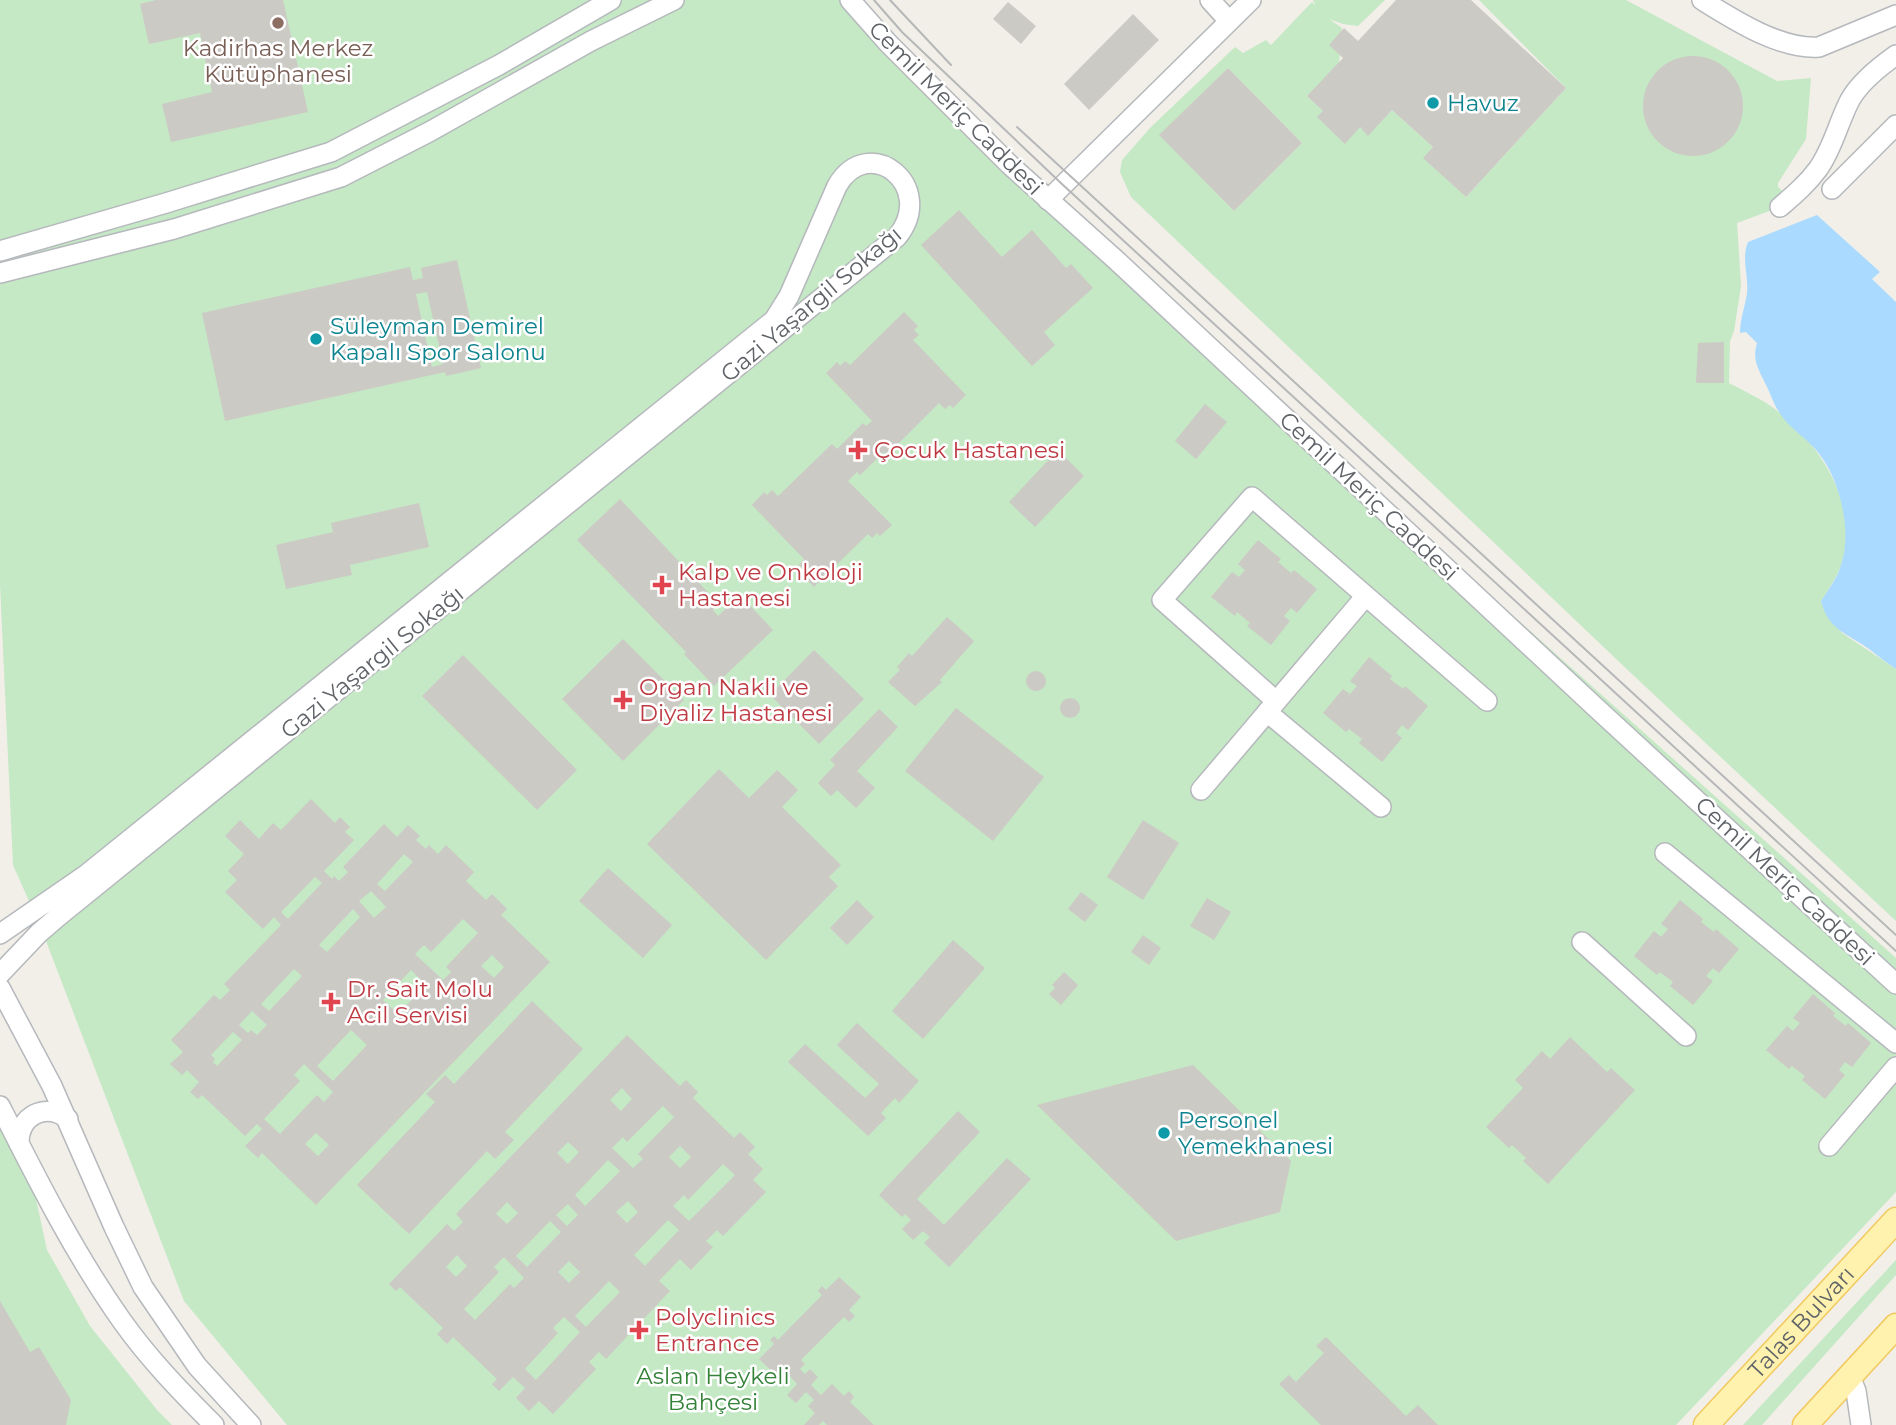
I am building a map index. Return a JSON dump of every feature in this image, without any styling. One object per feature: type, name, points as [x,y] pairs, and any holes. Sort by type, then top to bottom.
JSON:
[{"type":"main road","name":"Talas Bulvarı","points":[[1706,1425],[1896,1220]]},
{"type":"main road","points":[[1805,1425],[1896,1326]]},
{"type":"street","points":[[0,251],[331,152],[499,65],[611,0]]},
{"type":"street","points":[[0,273],[174,229],[341,177],[444,124],[591,41],[674,0]]},
{"type":"street","name":"Cemil Meriç Caddesi","points":[[850,0],[959,116],[1048,200],[1116,260],[1896,984]]},
{"type":"street","points":[[1210,0],[1230,21]]},
{"type":"street","points":[[1048,200],[1251,0]]},
{"type":"street","points":[[1702,0],[1779,41],[1809,48],[1819,47],[1896,15]]},
{"type":"street","points":[[1780,207],[1807,183],[1819,168],[1851,99],[1868,78],[1896,55]]},
{"type":"street","points":[[1832,189],[1896,125]]},
{"type":"street","name":"Gazi Yaşargil Sokağı","points":[[0,934],[87,874],[774,320],[789,296],[837,186],[848,171],[873,163],[900,175],[908,188],[910,204],[907,222],[897,237],[38,933],[0,974]]},
{"type":"street","points":[[1381,807],[1272,707],[1162,600],[1252,497],[1487,701]]},
{"type":"street","points":[[1201,790],[1365,597]]},
{"type":"street","points":[[1665,853],[1896,1043]]},
{"type":"street","points":[[1581,942],[1686,1036]]},
{"type":"street","points":[[0,988],[68,1119],[143,1287],[197,1366],[251,1425]]},
{"type":"street","points":[[1829,1146],[1896,1067]]},
{"type":"street","points":[[0,1106],[75,1248],[110,1304],[155,1362],[214,1425]]},
{"type":"street","points":[[19,1143],[21,1128],[36,1113],[53,1111],[68,1119]]},
{"type":"street","points":[[1850,1376],[1858,1399],[1861,1425]]},
{"type":"green space","name":"Aslan Heykeli Bahçesi","points":[[0,0],[846,0],[993,151],[1896,958],[1896,1192],[1676,1425],[287,1425],[184,1301],[41,928],[13,865],[0,584]]},
{"type":"green space","points":[[1313,0],[1385,0],[1358,26],[1329,19],[1342,28],[1339,65],[1307,96],[1323,111],[1360,127],[1368,135],[1392,110],[1433,147],[1424,158],[1466,197],[1566,88],[1479,0],[1626,0],[1777,81],[1811,78],[1806,139],[1778,183],[1778,187],[1790,198],[1780,207],[1737,223],[1741,286],[1730,341],[1729,383],[1759,399],[1793,424],[1822,460],[1834,480],[1846,523],[1846,546],[1840,568],[1821,601],[1842,633],[1896,669],[1896,921],[1633,675],[1131,197],[1120,172],[1122,160],[1151,127],[1235,47],[1243,53],[1266,40],[1271,45],[1312,2],[1316,6]],"holes":[[[1228,68],[1302,143],[1234,211],[1160,135]]]},
{"type":"green space","points":[[0,1119],[34,1190],[47,1250],[90,1326],[172,1425],[0,1425]]},
{"type":"green space","points":[[1896,1260],[1896,1275],[1762,1425],[1743,1425]]},
{"type":"water","points":[[1817,215],[1880,272],[1872,279],[1896,302],[1896,669],[1840,630],[1824,611],[1821,601],[1836,577],[1844,555],[1845,525],[1839,494],[1820,455],[1788,424],[1777,409],[1756,364],[1757,343],[1746,332],[1740,333],[1747,293],[1745,255],[1748,242]]},
{"type":"building","points":[[156,0],[283,0],[308,112],[171,142],[162,104],[212,92],[200,33],[149,44],[140,4]]},
{"type":"building","name":"Havuz","points":[[1396,0],[1471,0],[1566,88],[1466,197],[1423,158],[1433,147],[1392,110],[1368,136],[1360,127],[1345,144],[1317,117],[1323,111],[1307,96],[1343,58],[1329,45],[1344,28],[1358,41]]},
{"type":"building","points":[[1008,2],[1036,26],[1021,44],[993,19]]},
{"type":"building","points":[[1133,14],[1159,40],[1089,110],[1064,84]]},
{"type":"building","points":[[1693,56],[1712,60],[1728,71],[1739,87],[1743,106],[1739,125],[1728,141],[1712,152],[1693,156],[1674,152],[1658,141],[1647,125],[1643,106],[1647,87],[1658,71],[1674,60]]},
{"type":"building","points":[[1228,68],[1302,143],[1234,211],[1159,135]]},
{"type":"building","points":[[959,210],[1002,257],[1032,230],[1066,268],[1071,264],[1093,288],[1044,332],[1055,345],[1032,366],[921,245]]},
{"type":"building","name":"Süleyman Demirel Kapalı Spor Salonu","points":[[457,260],[481,368],[446,376],[445,372],[225,421],[202,313],[410,267],[413,280],[423,278],[421,268]],"holes":[[[427,292],[443,364],[432,367],[416,294]]]},
{"type":"building","name":"Çocuk Hastanesi","points":[[904,312],[918,326],[914,330],[919,335],[913,340],[966,395],[953,408],[950,405],[945,409],[939,403],[887,455],[884,452],[860,475],[857,472],[848,481],[892,525],[880,536],[877,533],[872,538],[868,534],[814,587],[800,573],[804,570],[799,565],[804,559],[752,505],[764,492],[767,495],[772,490],[778,496],[832,444],[837,449],[863,423],[866,426],[872,421],[826,373],[837,362],[840,366],[845,361],[850,365]]},
{"type":"building","points":[[1724,342],[1724,383],[1696,383],[1698,343]]},
{"type":"building","points":[[1205,404],[1227,422],[1196,459],[1175,441]]},
{"type":"building","points":[[1058,450],[1084,476],[1035,527],[1009,502]]},
{"type":"building","name":"Kalp ve Onkoloji Hastanesi","points":[[620,499],[719,604],[713,610],[718,616],[740,595],[773,630],[714,686],[684,654],[686,652],[577,540]]},
{"type":"building","points":[[419,503],[429,547],[350,565],[352,575],[286,589],[276,545],[333,532],[331,523]]},
{"type":"building","points":[[1258,540],[1281,559],[1278,562],[1291,573],[1294,570],[1317,589],[1297,613],[1291,608],[1284,616],[1290,621],[1271,645],[1247,626],[1250,623],[1237,612],[1235,616],[1211,597],[1232,572],[1239,577],[1245,570],[1238,564]]},
{"type":"building","points":[[947,617],[974,641],[940,680],[942,682],[915,706],[888,682],[900,670],[897,667],[909,653],[912,656]]},
{"type":"building","name":"Organ Nakli ve Diyaliz Hastanesi","points":[[623,639],[684,700],[623,761],[562,699]]},
{"type":"building","points":[[814,650],[864,699],[819,744],[770,695]]},
{"type":"building","points":[[463,655],[577,770],[537,810],[422,696]]},
{"type":"building","points":[[1369,657],[1392,676],[1390,679],[1403,689],[1405,686],[1428,706],[1408,730],[1402,725],[1396,733],[1402,738],[1382,762],[1359,743],[1362,739],[1349,729],[1346,732],[1323,713],[1343,689],[1350,694],[1357,686],[1350,681]]},
{"type":"building","points":[[1036,671],[1043,674],[1046,681],[1043,688],[1036,691],[1029,688],[1026,681],[1029,674]]},
{"type":"building","points":[[1070,698],[1077,701],[1080,708],[1077,715],[1070,718],[1063,715],[1060,708],[1063,701]]},
{"type":"building","points":[[956,708],[1044,777],[993,841],[905,771]]},
{"type":"building","points":[[879,709],[898,727],[857,771],[875,788],[856,808],[837,790],[831,796],[818,783],[835,765],[830,760]]},
{"type":"building","points":[[719,769],[749,798],[777,770],[798,790],[782,807],[841,865],[829,877],[838,886],[766,960],[647,844]]},
{"type":"building","name":"Dr. Sait Molu Acil Servisi","points":[[311,799],[335,823],[340,817],[350,827],[345,832],[354,840],[324,871],[332,879],[334,876],[339,881],[348,872],[343,867],[384,824],[397,837],[408,825],[420,836],[416,840],[426,849],[429,845],[438,854],[446,845],[474,872],[466,881],[486,900],[492,894],[507,909],[501,915],[550,962],[316,1205],[262,1153],[258,1158],[245,1146],[262,1129],[257,1124],[245,1136],[202,1095],[198,1099],[190,1092],[199,1082],[187,1070],[182,1075],[170,1064],[183,1052],[171,1040],[214,995],[220,1000],[230,990],[224,984],[281,925],[274,917],[263,929],[225,892],[237,880],[228,871],[244,854],[225,836],[240,820],[259,839],[273,823],[281,830]],"holes":[[[404,854],[413,862],[385,891],[377,884]],[[315,877],[322,883],[288,919],[281,912]],[[371,891],[386,907],[374,918],[359,901]],[[353,909],[360,917],[327,952],[319,945]],[[463,919],[478,933],[446,967],[451,972],[443,980],[415,954],[424,945],[431,952]],[[492,955],[504,967],[494,978],[481,966]],[[294,969],[302,976],[269,1011],[261,1004]],[[411,970],[426,985],[398,1014],[383,1000]],[[252,1011],[267,1025],[257,1035],[251,1030],[248,1033],[239,1025]],[[351,1030],[367,1045],[333,1081],[317,1066]],[[233,1032],[242,1040],[217,1066],[213,1062],[215,1059],[211,1055]],[[304,1064],[333,1092],[324,1102],[317,1095],[280,1134],[264,1119],[300,1081],[294,1075]],[[316,1133],[329,1145],[318,1156],[305,1144]]]},
{"type":"building","points":[[1143,820],[1179,843],[1143,900],[1107,877]]},
{"type":"building","points":[[608,868],[672,925],[643,958],[579,901]]},
{"type":"building","points":[[1081,892],[1098,905],[1085,922],[1068,909]]},
{"type":"building","points":[[1207,898],[1231,912],[1214,940],[1190,926]]},
{"type":"building","points":[[857,900],[874,917],[847,945],[830,928]]},
{"type":"building","points":[[1680,900],[1703,919],[1701,922],[1714,932],[1716,929],[1739,949],[1719,973],[1713,968],[1706,976],[1713,981],[1693,1005],[1670,986],[1673,982],[1660,972],[1657,975],[1634,956],[1654,931],[1661,937],[1668,929],[1661,924]]},
{"type":"building","points":[[1143,935],[1161,948],[1149,965],[1131,952]]},
{"type":"building","points":[[953,940],[985,968],[923,1039],[892,1011]]},
{"type":"building","points":[[1064,972],[1078,985],[1061,1005],[1049,994],[1055,988],[1052,985]]},
{"type":"building","points":[[1813,994],[1835,1013],[1833,1016],[1846,1026],[1848,1023],[1871,1043],[1852,1067],[1845,1062],[1839,1070],[1845,1075],[1825,1099],[1802,1080],[1805,1076],[1792,1066],[1789,1069],[1766,1050],[1787,1026],[1793,1031],[1800,1023],[1793,1018]]},
{"type":"building","points":[[532,1001],[583,1049],[505,1132],[514,1140],[495,1159],[487,1151],[409,1234],[357,1185],[435,1102],[426,1094],[445,1075],[454,1084]]},
{"type":"building","points":[[857,1023],[919,1081],[899,1103],[895,1098],[881,1113],[886,1118],[868,1136],[788,1062],[805,1044],[865,1098],[879,1084],[837,1045]]},
{"type":"building","points":[[627,1035],[680,1086],[686,1080],[698,1092],[693,1098],[734,1138],[740,1132],[755,1147],[748,1154],[763,1169],[753,1180],[766,1192],[723,1236],[717,1230],[706,1241],[713,1247],[691,1270],[680,1259],[659,1281],[670,1291],[606,1359],[599,1352],[589,1362],[596,1369],[553,1414],[539,1401],[529,1411],[516,1398],[525,1388],[513,1377],[499,1391],[492,1384],[497,1379],[453,1337],[447,1344],[437,1334],[443,1328],[400,1287],[396,1291],[389,1284],[447,1224],[454,1231],[463,1222],[456,1214]],"holes":[[[622,1088],[632,1099],[621,1111],[610,1100]],[[663,1106],[674,1117],[638,1154],[643,1159],[633,1168],[612,1148],[623,1137],[627,1142]],[[568,1142],[579,1152],[568,1164],[557,1153]],[[680,1146],[691,1157],[680,1168],[669,1157]],[[608,1160],[620,1171],[585,1206],[575,1195]],[[723,1164],[735,1175],[689,1221],[673,1206],[684,1195],[688,1200]],[[628,1201],[638,1212],[627,1223],[616,1212]],[[507,1202],[518,1213],[507,1224],[496,1214]],[[568,1204],[578,1215],[567,1226],[556,1215]],[[668,1220],[679,1230],[645,1266],[634,1255]],[[550,1221],[561,1232],[527,1267],[516,1256]],[[457,1255],[467,1266],[456,1277],[446,1267]],[[504,1257],[524,1278],[514,1288],[510,1284],[475,1320],[464,1309],[499,1272],[494,1267]],[[569,1261],[580,1272],[569,1283],[558,1272]],[[609,1281],[620,1292],[586,1327],[575,1316]],[[564,1317],[580,1332],[536,1380],[525,1369],[558,1333],[553,1328]]]},
{"type":"building","points":[[1570,1037],[1607,1072],[1611,1068],[1635,1090],[1548,1184],[1523,1161],[1526,1158],[1512,1145],[1509,1148],[1486,1127],[1523,1088],[1515,1080],[1542,1051],[1550,1059]]},
{"type":"building","name":"Personel Yemekhanesi","points":[[1193,1065],[1291,1161],[1280,1212],[1176,1241],[1037,1105]]},
{"type":"building","points":[[958,1111],[980,1132],[917,1199],[944,1225],[1007,1158],[1031,1179],[949,1267],[924,1243],[930,1237],[923,1231],[913,1240],[902,1229],[911,1220],[905,1214],[902,1217],[879,1195]]},
{"type":"building","points":[[839,1277],[861,1297],[849,1310],[855,1316],[849,1322],[844,1317],[801,1360],[805,1364],[800,1369],[805,1374],[810,1369],[818,1377],[811,1385],[821,1395],[832,1384],[844,1396],[849,1391],[854,1397],[850,1402],[874,1425],[827,1425],[823,1421],[819,1425],[804,1425],[815,1413],[808,1406],[814,1400],[806,1392],[796,1403],[787,1395],[797,1384],[788,1374],[782,1381],[759,1359],[774,1344],[770,1340],[774,1336],[778,1340],[822,1295],[818,1291],[822,1286],[826,1290]]},
{"type":"building","points":[[0,1301],[30,1352],[39,1347],[71,1400],[66,1425],[0,1425]]},
{"type":"building","points":[[1326,1337],[1406,1416],[1418,1405],[1438,1425],[1321,1425],[1279,1384],[1289,1375],[1296,1382],[1324,1353],[1316,1346]]},
{"type":"tram line","points":[[874,0],[902,32],[1063,185],[1896,951]]},
{"type":"tram line","points":[[890,0],[951,65]]},
{"type":"tram line","points":[[1017,127],[1896,935]]},
{"type":"place","name":"Kadirhas Merkez Kütüphanesi","points":[[278,23]]},
{"type":"place","name":"Havuz","points":[[1433,103]]},
{"type":"place","name":"Süleyman Demirel Kapalı Spor Salonu","points":[[316,339]]},
{"type":"place","name":"Çocuk Hastanesi","points":[[858,450]]},
{"type":"place","name":"Kalp ve Onkoloji Hastanesi","points":[[662,585]]},
{"type":"place","name":"Organ Nakli ve Diyaliz Hastanesi","points":[[623,700]]},
{"type":"place","name":"Dr. Sait Molu Acil Servisi","points":[[331,1002]]},
{"type":"place","name":"Personel Yemekhanesi","points":[[1164,1133]]},
{"type":"place","name":"Polyclinics Entrance","points":[[639,1330]]}]
